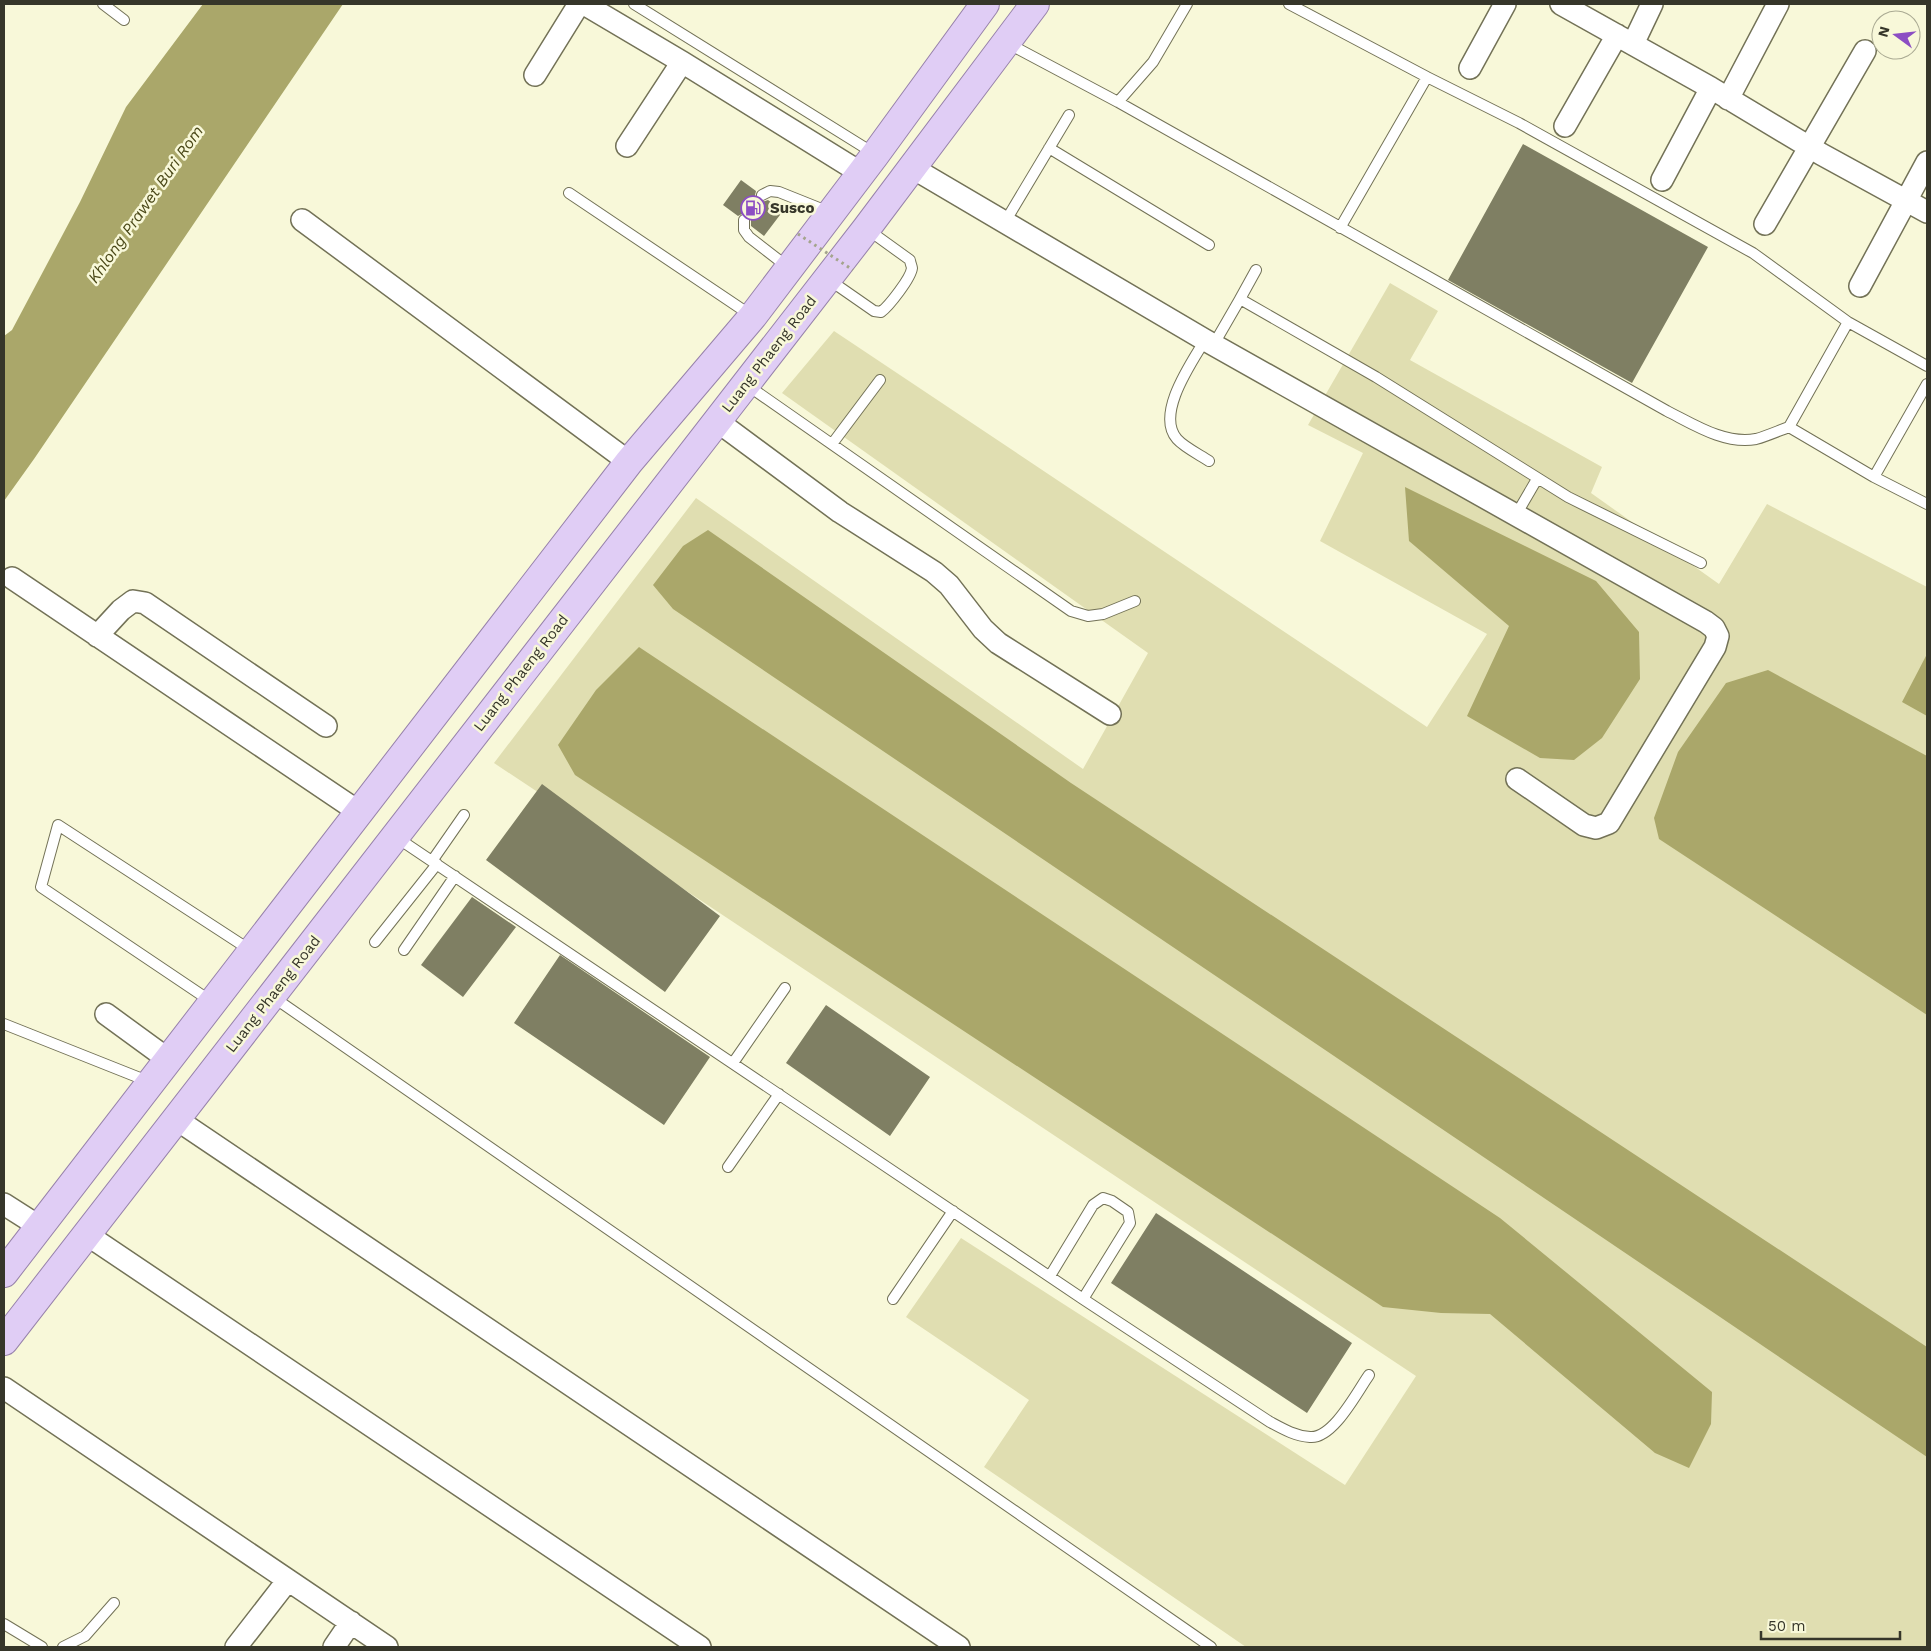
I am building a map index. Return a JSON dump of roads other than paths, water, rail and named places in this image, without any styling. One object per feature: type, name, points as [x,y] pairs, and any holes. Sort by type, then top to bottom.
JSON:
[{"type":"main road","points":[[4,1273],[629,462],[753,316],[868,164],[985,4]]},
{"type":"main road","name":"Luang Phaeng Road","points":[[4,1341],[866,229],[1034,4]]},
{"type":"street","points":[[535,75],[579,4]]},
{"type":"street","points":[[584,4],[682,62],[868,164]]},
{"type":"street","points":[[1470,68],[1506,4]]},
{"type":"street","points":[[1561,4],[1720,93],[1810,148],[1927,212]]},
{"type":"street","points":[[1565,126],[1625,39],[1652,4]]},
{"type":"street","points":[[1662,180],[1778,4]]},
{"type":"street","points":[[1765,224],[1865,51]]},
{"type":"street","points":[[627,146],[682,62]]},
{"type":"street","points":[[1860,286],[1927,162]]},
{"type":"street","points":[[911,167],[1209,342],[1714,628],[1718,636],[1715,647],[1609,823],[1596,828],[1584,825],[1517,779]]},
{"type":"street","points":[[302,220],[629,462]]},
{"type":"street","points":[[717,421],[840,512],[934,572],[948,584],[983,630],[998,643],[1110,714]]},
{"type":"street","points":[[12,578],[359,812]]},
{"type":"street","points":[[98,636],[121,610],[133,601],[145,603],[326,726]]},
{"type":"street","points":[[106,1014],[169,1060]]},
{"type":"street","points":[[176,1119],[960,1647]]},
{"type":"street","points":[[4,1204],[40,1227]]},
{"type":"street","points":[[86,1234],[700,1647]]},
{"type":"street","points":[[4,1388],[388,1647]]},
{"type":"street","points":[[236,1647],[288,1580]]},
{"type":"street","points":[[334,1647],[351,1622]]},
{"type":"lane","points":[[103,4],[124,20]]},
{"type":"lane","points":[[634,4],[868,164]]},
{"type":"lane","points":[[1118,102],[1153,62],[1187,4]]},
{"type":"lane","points":[[1289,4],[1519,123],[1753,253],[1848,322],[1927,366]]},
{"type":"lane","points":[[1006,43],[1118,102],[1658,406],[1700,428],[1728,438],[1754,439],[1789,427],[1848,322]]},
{"type":"lane","points":[[1340,228],[1427,76]]},
{"type":"lane","points":[[1004,222],[1069,115]]},
{"type":"lane","points":[[1049,148],[1209,245]]},
{"type":"lane","points":[[762,195],[770,191],[779,192],[831,213]]},
{"type":"lane","points":[[569,193],[753,316]]},
{"type":"lane","points":[[744,220],[744,230],[749,237],[790,268]]},
{"type":"lane","points":[[827,279],[874,311],[881,312],[886,308],[910,275],[912,268],[910,260],[866,229]]},
{"type":"lane","points":[[1209,461],[1177,439],[1170,425],[1172,404],[1180,383],[1240,299],[1256,270]]},
{"type":"lane","points":[[1240,299],[1376,377],[1537,479],[1599,514],[1701,563]]},
{"type":"lane","points":[[832,444],[880,380]]},
{"type":"lane","points":[[746,384],[1071,611],[1088,616],[1103,614],[1135,601]]},
{"type":"lane","points":[[1874,477],[1927,384]]},
{"type":"lane","points":[[1789,427],[1874,477],[1927,504]]},
{"type":"lane","points":[[1516,515],[1537,479]]},
{"type":"lane","points":[[375,942],[435,863],[464,815]]},
{"type":"lane","points":[[212,1003],[41,887],[58,824],[252,952]]},
{"type":"lane","points":[[394,836],[1083,1299],[1270,1422],[1291,1433],[1312,1438],[1325,1433],[1338,1421],[1369,1375]]},
{"type":"lane","points":[[404,950],[455,876]]},
{"type":"lane","points":[[733,1063],[785,988]]},
{"type":"lane","points":[[271,996],[1211,1647]]},
{"type":"lane","points":[[4,1024],[151,1082]]},
{"type":"lane","points":[[728,1168],[778,1094]]},
{"type":"lane","points":[[1050,1276],[1093,1205],[1103,1198],[1112,1201],[1128,1212],[1130,1223],[1083,1299]]},
{"type":"lane","points":[[893,1299],[954,1212]]},
{"type":"lane","points":[[63,1647],[85,1636],[114,1603]]},
{"type":"lane","points":[[4,1624],[42,1647]]},
{"type":"water","name":"Khlong Prawet Buri Rom","points":[[203,4],[343,4],[4,501],[4,336],[12,330],[80,202],[126,107]]},
{"type":"water","points":[[1405,487],[1596,581],[1639,632],[1640,679],[1602,738],[1574,760],[1540,758],[1467,716],[1509,626],[1409,541]]},
{"type":"water","points":[[708,530],[1071,783],[1927,1347],[1927,1457],[673,609],[653,585],[683,546]]},
{"type":"water","points":[[639,647],[1500,1218],[1712,1392],[1711,1424],[1689,1468],[1655,1453],[1490,1314],[1441,1313],[1383,1307],[575,775],[558,745],[596,690]]},
{"type":"water","points":[[1927,654],[1927,716],[1902,702]]},
{"type":"water","points":[[1768,670],[1927,756],[1927,1015],[1659,839],[1654,818],[1678,752],[1726,683]]},
{"type":"place","name":"Susco","points":[[753,208]]}]
